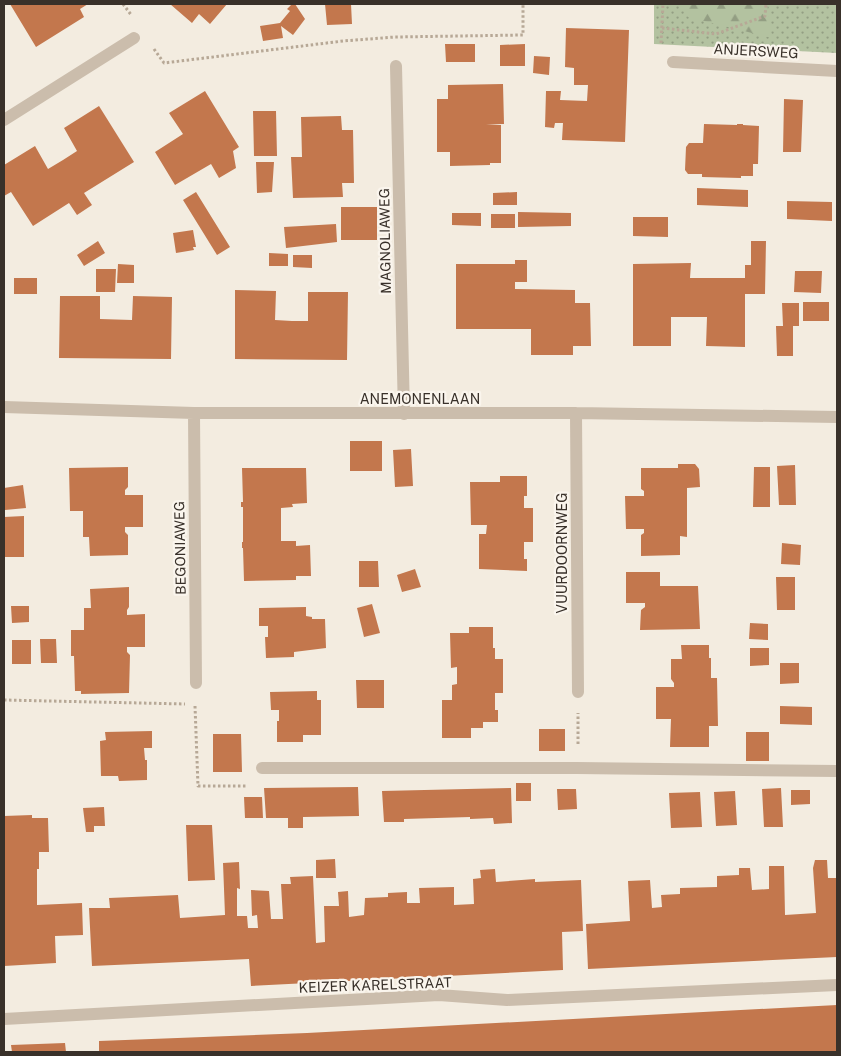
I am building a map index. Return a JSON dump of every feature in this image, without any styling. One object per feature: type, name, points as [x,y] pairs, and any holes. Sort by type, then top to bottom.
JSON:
[{"type":"street","points":[[4,120],[134,38]]},
{"type":"street","name":"ANJERSWEG","points":[[673,62],[837,71]]},
{"type":"street","name":"MAGNOLIAWEG","points":[[396,66],[404,414]]},
{"type":"street","name":"ANEMONENLAAN","points":[[4,408],[194,413],[576,413],[837,417]]},
{"type":"street","name":"BEGONIAWEG","points":[[194,413],[196,683]]},
{"type":"street","name":"VUURDOORNWEG","points":[[576,413],[578,692]]},
{"type":"street","points":[[262,768],[577,768],[837,771]]},
{"type":"street","name":"KEIZER KARELSTRAAT","points":[[4,1019],[439,995],[507,1000],[837,985]]},
{"type":"path","points":[[123,4],[133,18]]},
{"type":"path","points":[[153,48],[164,63],[344,41],[395,37],[523,35],[523,4]]},
{"type":"path","points":[[663,4],[660,60],[673,62]]},
{"type":"path","points":[[662,28],[716,34],[765,16],[766,4]]},
{"type":"path","points":[[577,768],[578,692]]},
{"type":"path","points":[[4,700],[195,704],[198,786],[259,786],[262,768]]},
{"type":"green space","points":[[654,4],[837,4],[837,53],[654,44]]},
{"type":"green space","points":[[681,4],[767,4],[772,38],[688,17]]},
{"type":"building","points":[[10,4],[88,4],[80,9],[84,17],[36,47]]},
{"type":"building","points":[[170,4],[227,4],[210,24],[199,14],[192,23]]},
{"type":"building","points":[[292,4],[295,4],[305,19],[293,35],[281,26],[283,38],[263,41],[260,26],[280,23],[290,11],[287,9]]},
{"type":"building","points":[[325,4],[351,4],[352,24],[327,25]]},
{"type":"building","points":[[566,28],[629,30],[625,142],[562,140],[563,123],[555,123],[554,128],[545,127],[546,91],[561,91],[560,100],[587,101],[588,85],[574,85],[574,68],[565,67]]},
{"type":"building","points":[[445,44],[475,44],[475,62],[446,62]]},
{"type":"building","points":[[525,44],[525,66],[500,66],[500,45]]},
{"type":"building","points":[[534,56],[550,57],[549,75],[533,73]]},
{"type":"building","points":[[503,84],[504,124],[486,124],[501,125],[501,163],[450,166],[450,152],[437,152],[437,99],[448,99],[448,85]]},
{"type":"building","points":[[205,91],[239,147],[233,151],[236,168],[219,178],[211,164],[175,185],[155,152],[183,134],[169,113]]},
{"type":"building","points":[[784,99],[803,100],[801,152],[783,152]]},
{"type":"building","points":[[99,106],[134,162],[84,193],[92,205],[77,215],[69,203],[33,226],[11,192],[4,196],[4,165],[35,146],[48,169],[63,160],[77,151],[64,128]]},
{"type":"building","points":[[253,111],[276,111],[277,156],[254,156]]},
{"type":"building","points":[[341,116],[342,130],[353,130],[354,183],[342,183],[343,197],[293,198],[291,157],[302,157],[301,117]]},
{"type":"building","points":[[704,124],[759,126],[758,164],[753,164],[753,176],[741,176],[741,178],[702,177],[702,174],[688,174],[685,170],[686,147],[689,143],[703,143]]},
{"type":"building","points":[[256,162],[274,162],[272,192],[257,193]]},
{"type":"building","points":[[697,188],[748,190],[748,207],[697,205]]},
{"type":"building","points":[[196,192],[230,247],[217,255],[183,200]]},
{"type":"building","points":[[517,192],[517,205],[493,205],[493,193]]},
{"type":"building","points":[[787,201],[832,202],[832,221],[787,219]]},
{"type":"building","points":[[341,207],[377,207],[377,240],[341,240]]},
{"type":"building","points":[[518,212],[571,213],[571,226],[518,227]]},
{"type":"building","points":[[452,213],[481,213],[481,226],[452,225]]},
{"type":"building","points":[[491,214],[515,214],[515,228],[491,228]]},
{"type":"building","points":[[633,217],[668,217],[668,237],[633,236]]},
{"type":"building","points":[[336,224],[337,242],[286,248],[284,227]]},
{"type":"building","points":[[193,230],[196,247],[193,247],[194,250],[176,253],[173,233]]},
{"type":"building","points":[[98,241],[105,253],[84,266],[77,255]]},
{"type":"building","points":[[751,241],[766,241],[765,294],[745,294],[745,347],[706,346],[707,317],[671,317],[671,346],[633,346],[633,264],[691,263],[690,278],[745,278],[745,265],[751,265]]},
{"type":"building","points":[[269,253],[288,254],[288,266],[269,266]]},
{"type":"building","points":[[293,255],[312,255],[312,268],[293,267]]},
{"type":"building","points":[[515,260],[527,260],[527,282],[515,282],[515,289],[575,290],[575,303],[590,303],[591,346],[573,346],[573,355],[531,355],[531,329],[456,329],[456,264],[515,264]]},
{"type":"building","points":[[118,264],[134,265],[134,283],[117,283]]},
{"type":"building","points":[[96,269],[116,269],[115,292],[96,292]]},
{"type":"building","points":[[795,271],[822,271],[821,293],[794,292]]},
{"type":"building","points":[[14,278],[37,278],[37,294],[14,294]]},
{"type":"building","points":[[235,290],[276,291],[275,320],[292,321],[308,321],[308,292],[348,292],[347,360],[235,359]]},
{"type":"building","points":[[60,296],[100,296],[100,319],[132,320],[133,296],[172,297],[171,359],[59,358]]},
{"type":"building","points":[[803,302],[829,302],[829,321],[803,321]]},
{"type":"building","points":[[782,303],[799,303],[799,326],[793,326],[793,356],[777,356],[776,326],[783,326]]},
{"type":"building","points":[[350,441],[382,441],[382,471],[350,471]]},
{"type":"building","points":[[411,449],[413,486],[395,487],[393,450]]},
{"type":"building","points":[[678,464],[695,464],[699,469],[700,487],[687,488],[687,537],[680,536],[680,555],[641,556],[641,535],[644,533],[644,529],[626,529],[625,496],[644,496],[644,491],[641,489],[641,468],[678,468]]},
{"type":"building","points":[[795,465],[796,505],[779,505],[777,466]]},
{"type":"building","points":[[128,467],[128,487],[125,490],[125,495],[143,495],[143,527],[125,527],[125,532],[128,535],[128,555],[90,556],[89,537],[83,537],[83,511],[70,511],[69,468]]},
{"type":"building","points":[[754,467],[770,467],[770,507],[753,507]]},
{"type":"building","points":[[242,468],[306,468],[307,503],[292,504],[293,507],[281,508],[281,541],[296,541],[296,546],[310,545],[311,576],[296,576],[296,580],[244,581],[242,548],[243,507],[241,507],[241,502],[243,502]]},
{"type":"building","points":[[500,476],[527,476],[527,496],[524,496],[524,508],[533,508],[533,542],[524,542],[524,559],[527,559],[527,571],[479,569],[479,534],[486,534],[487,525],[471,525],[470,482],[500,482]]},
{"type":"building","points":[[23,485],[26,508],[5,510],[4,488]]},
{"type":"building","points":[[24,516],[24,557],[4,557],[4,517]]},
{"type":"building","points":[[782,543],[801,545],[800,565],[781,564]]},
{"type":"building","points":[[359,561],[378,561],[379,587],[359,587]]},
{"type":"building","points":[[415,569],[421,587],[402,592],[397,575]]},
{"type":"building","points":[[626,572],[660,572],[660,586],[698,586],[700,629],[640,630],[641,610],[645,607],[645,603],[626,603]]},
{"type":"building","points":[[776,577],[795,577],[795,610],[777,610]]},
{"type":"building","points":[[129,587],[127,615],[145,614],[145,647],[127,647],[127,652],[130,655],[129,693],[81,694],[81,691],[75,691],[74,656],[71,656],[71,630],[84,630],[84,608],[91,608],[90,589]]},
{"type":"building","points":[[372,604],[380,633],[364,637],[357,608]]},
{"type":"building","points":[[11,606],[29,606],[29,622],[12,623]]},
{"type":"building","points":[[306,607],[306,616],[312,617],[312,619],[325,619],[326,648],[294,652],[294,657],[266,658],[265,637],[268,637],[268,626],[259,626],[259,608]]},
{"type":"building","points":[[750,623],[768,624],[768,640],[749,639]]},
{"type":"building","points":[[469,627],[493,627],[495,659],[503,659],[503,693],[495,693],[495,710],[498,710],[498,722],[483,722],[483,728],[471,728],[471,738],[442,738],[442,700],[452,700],[452,685],[457,684],[457,667],[451,668],[450,633],[469,633]]},
{"type":"building","points":[[40,639],[56,639],[57,663],[41,663]]},
{"type":"building","points":[[12,640],[31,640],[31,664],[12,664]]},
{"type":"building","points":[[681,645],[709,645],[711,678],[717,678],[718,726],[709,726],[709,747],[670,747],[671,719],[656,719],[656,687],[674,687],[671,679],[671,659],[682,659]]},
{"type":"building","points":[[750,648],[769,648],[769,665],[750,666]]},
{"type":"building","points":[[780,663],[799,663],[799,683],[780,684]]},
{"type":"building","points":[[356,680],[384,680],[384,708],[357,708]]},
{"type":"building","points":[[317,691],[317,700],[321,700],[321,735],[303,735],[303,742],[277,742],[279,710],[271,710],[270,692]]},
{"type":"building","points":[[780,706],[812,707],[812,725],[780,724]]},
{"type":"building","points":[[539,729],[565,729],[565,751],[539,751]]},
{"type":"building","points":[[152,731],[152,748],[144,748],[145,760],[147,760],[147,780],[119,781],[118,776],[101,776],[100,741],[106,740],[105,732]]},
{"type":"building","points":[[746,732],[769,732],[769,761],[746,761]]},
{"type":"building","points":[[213,734],[241,734],[242,772],[213,772]]},
{"type":"building","points":[[516,783],[531,783],[531,801],[516,801]]},
{"type":"building","points":[[358,787],[359,816],[303,817],[303,828],[288,828],[288,818],[266,818],[264,788]]},
{"type":"building","points":[[511,788],[512,823],[494,824],[493,818],[470,819],[470,817],[404,819],[404,822],[384,822],[382,791]]},
{"type":"building","points":[[781,788],[783,827],[764,827],[762,789]]},
{"type":"building","points":[[557,789],[576,789],[577,809],[558,810]]},
{"type":"building","points":[[791,790],[810,790],[810,804],[791,805]]},
{"type":"building","points":[[735,791],[737,825],[716,826],[714,792]]},
{"type":"building","points":[[700,792],[702,827],[671,828],[669,793]]},
{"type":"building","points":[[244,797],[262,797],[263,818],[245,818]]},
{"type":"building","points":[[104,807],[105,826],[94,826],[94,832],[86,832],[83,808]]},
{"type":"building","points":[[32,815],[32,818],[48,818],[49,852],[39,852],[37,905],[82,903],[83,935],[55,936],[56,963],[4,966],[4,816]]},
{"type":"building","points":[[186,825],[212,825],[215,880],[188,881]]},
{"type":"building","points":[[335,859],[336,878],[316,878],[316,860]]},
{"type":"building","points":[[815,860],[827,860],[828,878],[837,878],[837,957],[588,969],[586,924],[630,921],[628,881],[650,880],[652,908],[662,907],[661,895],[680,894],[680,888],[717,887],[717,876],[739,875],[739,868],[750,868],[752,890],[769,889],[769,866],[784,866],[785,915],[816,913],[813,868]]},
{"type":"building","points":[[239,862],[240,889],[237,888],[237,916],[247,916],[248,928],[258,928],[257,915],[252,916],[251,890],[269,891],[271,919],[283,919],[281,884],[291,884],[290,877],[313,876],[316,943],[325,942],[324,906],[339,906],[338,892],[348,891],[349,917],[364,915],[365,898],[388,897],[388,893],[407,892],[407,903],[420,903],[419,888],[454,887],[454,905],[474,904],[473,879],[481,878],[480,870],[495,869],[496,882],[535,879],[535,882],[581,880],[583,931],[562,932],[563,970],[251,986],[249,959],[92,966],[89,908],[110,908],[109,898],[178,895],[180,918],[225,915],[223,863]]},
{"type":"building","points":[[837,1005],[837,1052],[99,1052],[99,1041],[307,1033]]},
{"type":"building","points":[[65,1043],[66,1052],[12,1052],[11,1045]]}]
